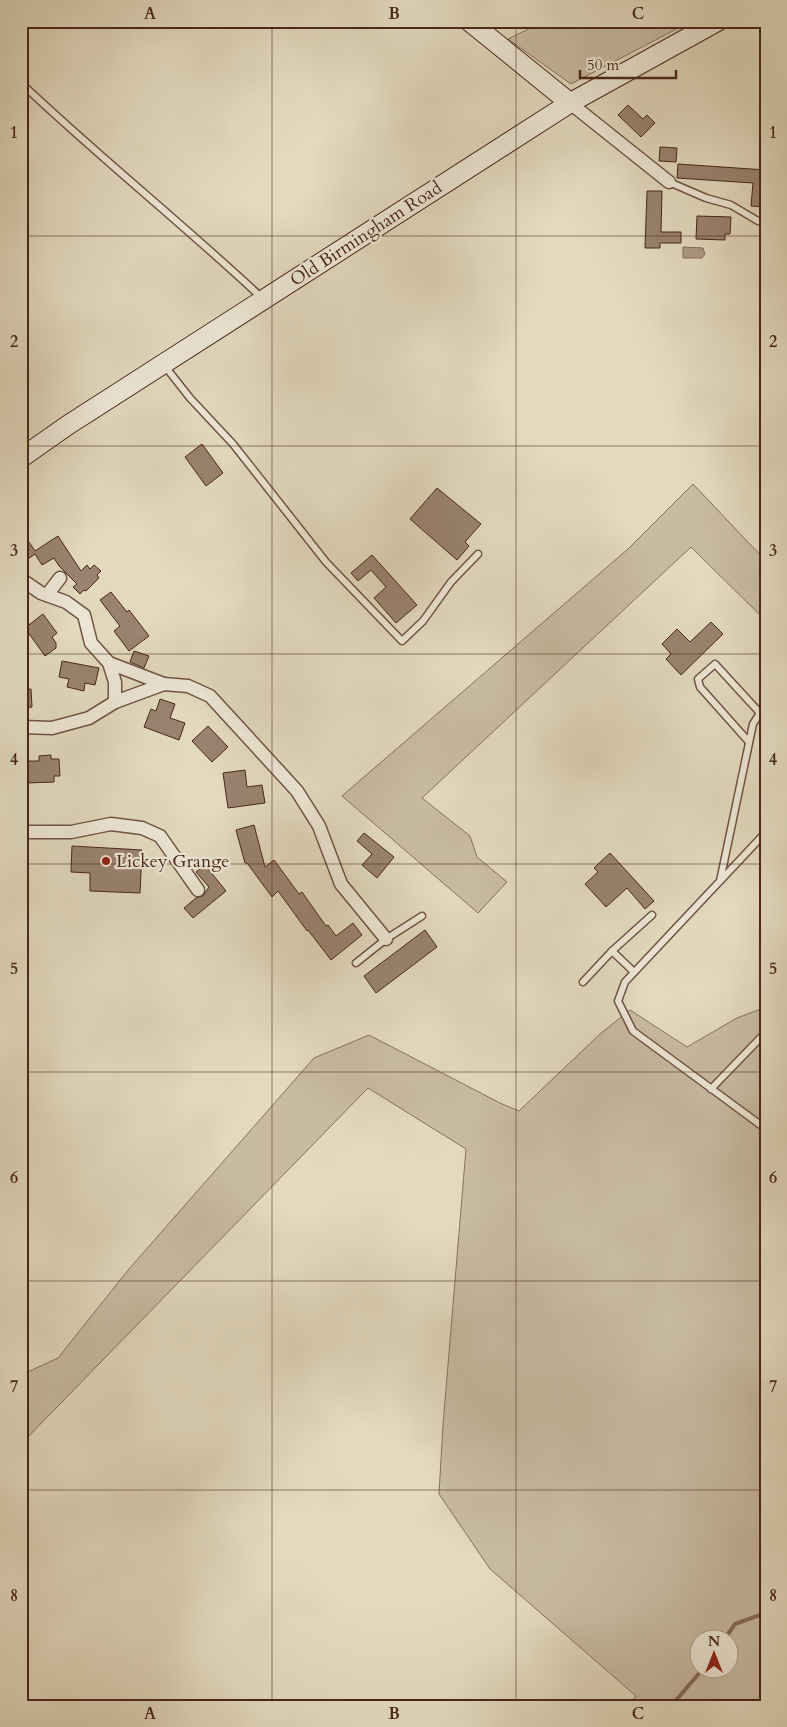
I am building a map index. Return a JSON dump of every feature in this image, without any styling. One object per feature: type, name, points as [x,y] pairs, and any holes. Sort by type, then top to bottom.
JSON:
[{"type":"main road","points":[[469,21],[570,103]]},
{"type":"main road","name":"Old Birmingham Road","points":[[21,458],[68,425],[570,103],[718,21]]},
{"type":"street","points":[[570,103],[669,182]]},
{"type":"street","points":[[47,595],[60,578]]},
{"type":"street","points":[[25,582],[41,593],[66,602],[84,615],[91,643],[109,663],[115,682],[115,702]]},
{"type":"street","points":[[109,663],[164,684],[188,686],[210,696],[297,791],[319,826],[341,884],[386,939]]},
{"type":"street","points":[[21,727],[52,728],[89,718],[115,702],[164,684]]},
{"type":"street","points":[[21,832],[71,832],[111,824],[142,828],[160,836],[198,890]]},
{"type":"lane","points":[[21,83],[62,122],[194,236],[264,300]]},
{"type":"lane","points":[[669,182],[706,198],[731,205],[758,221]]},
{"type":"lane","points":[[163,364],[190,398],[233,444],[326,562],[402,641],[423,621],[451,582],[478,554]]},
{"type":"lane","points":[[720,881],[753,724],[760,713],[715,664],[698,679],[700,687],[749,742]]},
{"type":"lane","points":[[766,832],[625,982],[618,1001],[632,1031],[766,1129]]},
{"type":"lane","points":[[582,982],[612,951],[652,915]]},
{"type":"lane","points":[[356,963],[386,939],[422,916]]},
{"type":"lane","points":[[612,951],[634,972]]},
{"type":"lane","points":[[711,1089],[766,1032]]},
{"type":"shaded area","points":[[545,21],[692,21],[571,84],[508,39]]},
{"type":"shaded area","points":[[683,247],[703,248],[705,254],[702,258],[683,258]]},
{"type":"shaded area","points":[[693,484],[766,561],[766,621],[691,547],[422,798],[470,836],[477,857],[507,882],[478,913],[342,796],[628,549]]},
{"type":"shaded area","points":[[766,1007],[766,1706],[626,1706],[636,1696],[490,1569],[439,1494],[466,1149],[368,1088],[21,1444],[21,1375],[58,1358],[129,1269],[314,1058],[369,1035],[519,1111],[600,1034],[630,1010],[687,1047],[737,1018]]},
{"type":"building","points":[[628,105],[643,119],[647,115],[655,123],[641,137],[618,115]]},
{"type":"building","points":[[660,147],[677,148],[676,162],[659,161]]},
{"type":"building","points":[[678,164],[766,170],[766,207],[751,206],[753,183],[677,178]]},
{"type":"building","points":[[647,191],[662,191],[661,232],[681,232],[681,243],[660,243],[660,248],[645,248]]},
{"type":"building","points":[[697,216],[731,217],[730,234],[725,234],[725,240],[696,239]]},
{"type":"building","points":[[202,444],[223,473],[206,486],[185,457]]},
{"type":"building","points":[[437,488],[481,524],[465,542],[469,546],[457,560],[410,519]]},
{"type":"building","points":[[58,536],[81,571],[87,565],[90,569],[94,565],[101,571],[97,575],[99,578],[86,591],[84,590],[80,594],[73,587],[77,584],[59,566],[54,558],[42,565],[35,554],[21,564],[21,547],[29,542],[35,551]]},
{"type":"building","points":[[372,555],[417,605],[396,623],[374,598],[386,587],[371,570],[358,581],[351,573]]},
{"type":"building","points":[[111,592],[127,612],[129,610],[149,636],[129,651],[114,631],[120,626],[100,600]]},
{"type":"building","points":[[43,614],[57,633],[52,637],[56,643],[56,648],[45,656],[25,628]]},
{"type":"building","points":[[711,622],[723,634],[681,675],[666,659],[671,654],[662,644],[677,629],[690,642]]},
{"type":"building","points":[[134,651],[149,656],[144,668],[130,662]]},
{"type":"building","points":[[62,661],[99,668],[95,685],[85,683],[84,691],[67,687],[69,679],[59,677]]},
{"type":"building","points":[[31,689],[32,707],[21,708],[21,690]]},
{"type":"building","points":[[160,699],[175,704],[170,718],[185,723],[179,740],[144,727],[151,709],[156,711]]},
{"type":"building","points":[[208,726],[228,747],[212,762],[192,741]]},
{"type":"building","points":[[51,755],[51,759],[59,759],[60,776],[54,776],[54,782],[27,783],[26,761],[39,761],[39,756]]},
{"type":"building","points":[[245,770],[247,787],[262,785],[265,803],[228,808],[223,773]]},
{"type":"building","points":[[254,825],[265,867],[274,860],[299,894],[302,892],[326,926],[328,925],[336,936],[353,923],[362,935],[331,960],[278,891],[272,897],[247,863],[245,863],[236,830]]},
{"type":"building","points":[[364,833],[394,857],[377,878],[362,865],[372,854],[357,841]]},
{"type":"building","name":"Lickey Grange","points":[[72,846],[142,850],[140,893],[90,891],[90,873],[71,872]]},
{"type":"building","points":[[610,853],[654,901],[645,909],[627,888],[606,907],[585,884],[598,872],[594,868]]},
{"type":"building","points":[[205,865],[226,891],[193,918],[184,908],[196,898],[203,896],[209,887],[196,872]]},
{"type":"building","points":[[425,930],[437,947],[376,993],[364,976]]},
{"type":"waterway","points":[[731,1630],[735,1624],[766,1613]]},
{"type":"waterway","points":[[671,1706],[693,1680]]},
{"type":"place","name":"Lickey Grange","points":[[106,861]]}]
